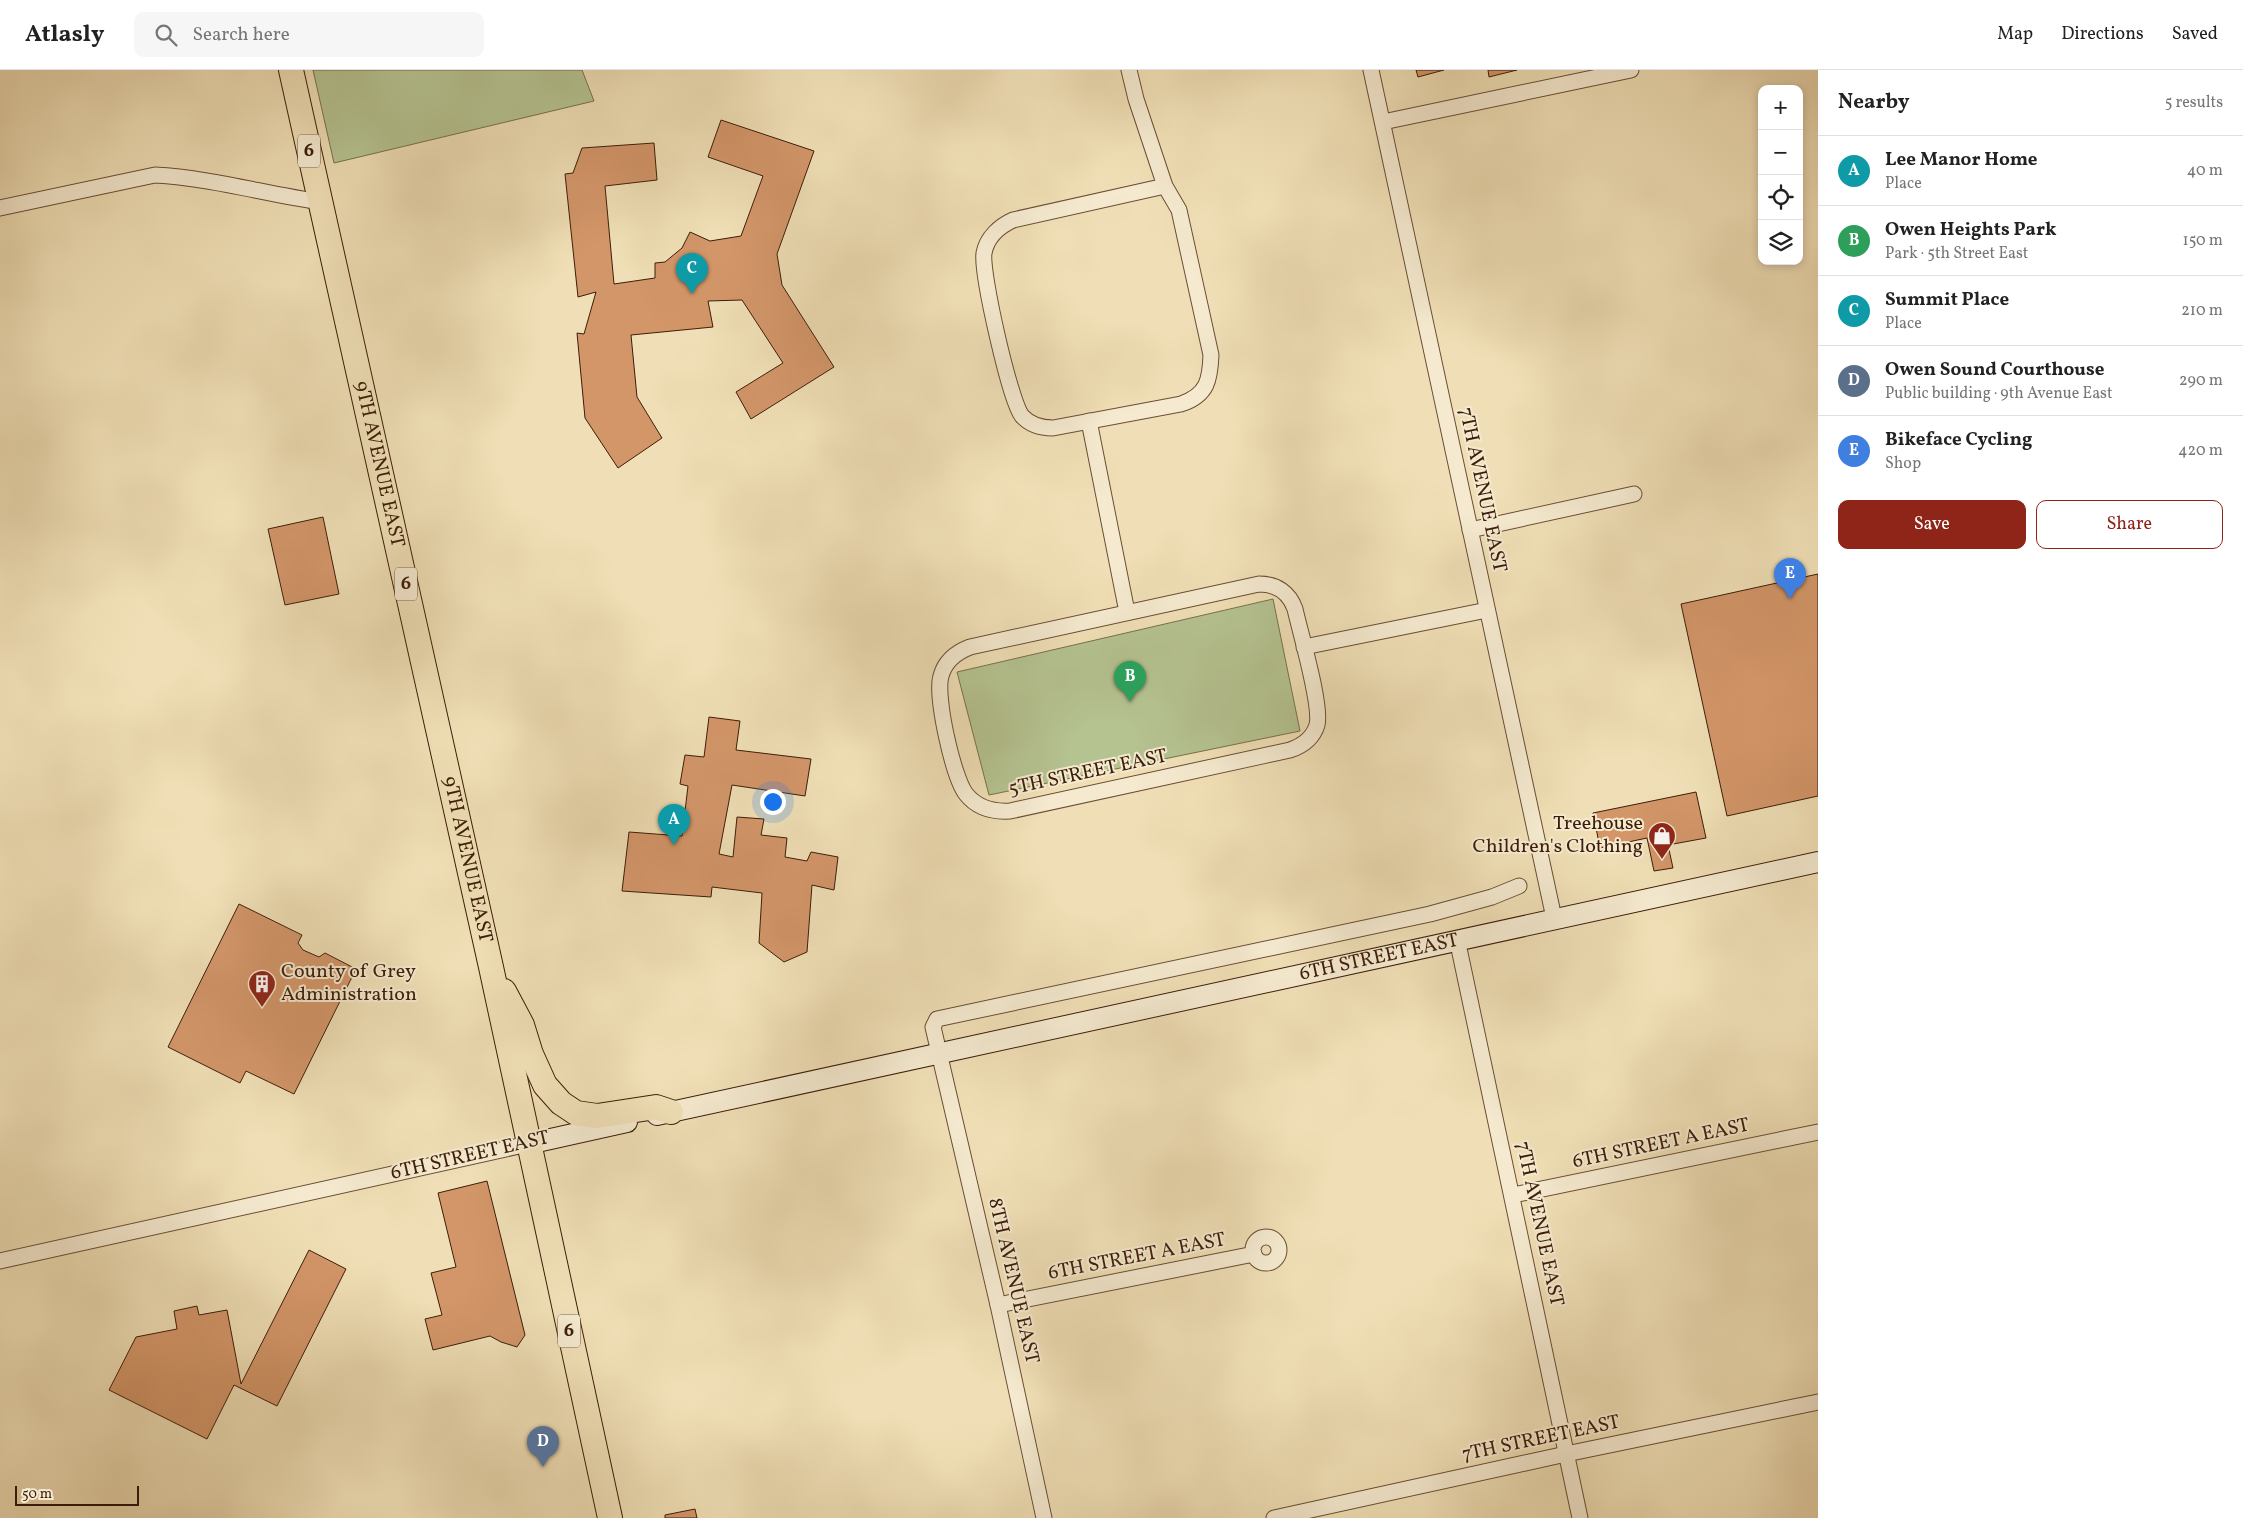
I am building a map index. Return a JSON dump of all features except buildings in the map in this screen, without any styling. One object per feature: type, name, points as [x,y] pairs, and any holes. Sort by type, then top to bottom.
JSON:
[{"type":"highway","name":"6","points":[[291,70],[321,202]]},
{"type":"highway","name":"9TH AVENUE EAST","points":[[321,202],[491,967],[610,1518]]},
{"type":"highway","points":[[491,967],[522,1025],[531,1054],[545,1085],[561,1103],[576,1112],[597,1116],[656,1107],[671,1112]]},
{"type":"main road","name":"6TH STREET EAST","points":[[528,1144],[1554,918],[1818,862]]},
{"type":"street","points":[[1129,70],[1136,99],[1165,186],[1179,210],[1211,355],[1210,377],[1200,394],[1188,402],[1046,428],[1034,424],[1022,415],[1012,395],[985,277],[984,253],[991,238],[997,230],[1013,220],[1165,186]]},
{"type":"street","name":"7TH AVENUE EAST","points":[[1371,70],[1554,918]]},
{"type":"street","points":[[1383,122],[1631,70]]},
{"type":"street","points":[[0,208],[155,176],[181,176],[280,196],[321,202]]},
{"type":"street","points":[[1089,421],[1127,612]]},
{"type":"street","points":[[1470,530],[1634,494]]},
{"type":"street","name":"5TH STREET EAST","points":[[1259,584],[1267,584],[1283,591],[1293,603],[1317,708],[1318,720],[1311,737],[1296,748],[1010,812],[991,810],[974,801],[967,795],[958,777],[943,721],[940,682],[948,662],[961,651],[970,647],[1127,612],[1259,584]]},
{"type":"street","points":[[1304,648],[1488,610]]},
{"type":"street","name":"6TH STREET EAST","points":[[940,1053],[933,1027],[937,1019],[1430,914],[1484,899],[1519,886]]},
{"type":"street","name":"7TH AVENUE EAST","points":[[1458,939],[1580,1518]]},
{"type":"street","name":"8TH AVENUE EAST","points":[[940,1053],[998,1305],[1044,1518]]},
{"type":"street","name":"6TH STREET A EAST","points":[[1513,1195],[1818,1132]]},
{"type":"street","name":"6TH STREET EAST","points":[[0,1261],[528,1144]]},
{"type":"street","name":"6TH STREET A EAST","points":[[998,1305],[1254,1254]]},
{"type":"street","name":"7TH STREET EAST","points":[[1274,1518],[1566,1454],[1818,1402]]},
{"type":"green space","points":[[313,70],[582,70],[594,101],[334,163]]},
{"type":"green space","points":[[1273,599],[1300,731],[989,795],[957,672]]},
{"type":"place","name":"Summit Place","points":[[692,294]]},
{"type":"place","name":"Bikeface Cycling","points":[[1790,599]]},
{"type":"place","name":"Owen Heights Park","points":[[1130,702]]},
{"type":"place","name":"Lee Manor Home","points":[[674,845]]},
{"type":"place","name":"Treehouse Children's Clothing","points":[[1662,860]]},
{"type":"place","name":"County of Grey Administration","points":[[262,1008]]},
{"type":"place","name":"Owen Sound Courthouse","points":[[543,1467]]}]
